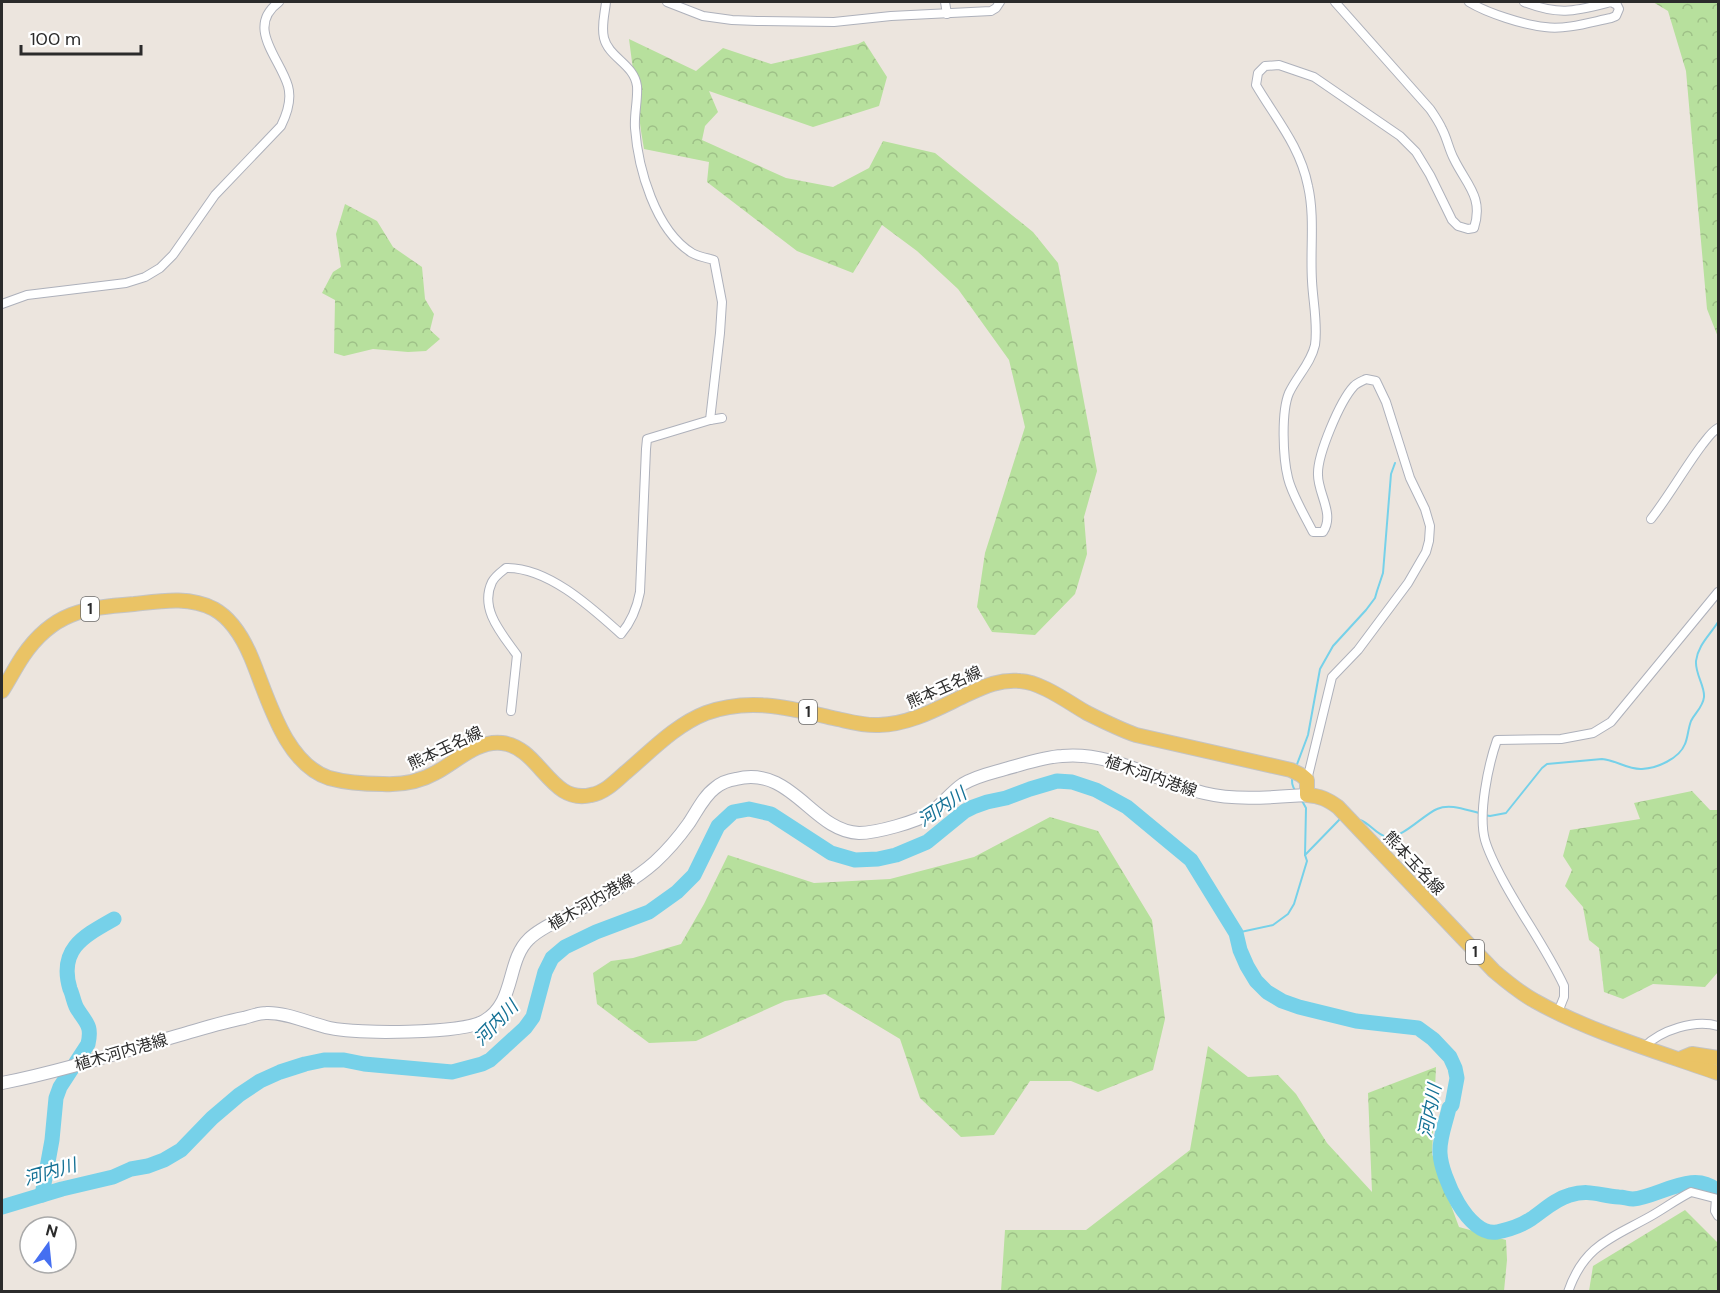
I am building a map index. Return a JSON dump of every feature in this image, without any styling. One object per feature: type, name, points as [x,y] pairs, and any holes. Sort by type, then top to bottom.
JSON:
[{"type":"main road","name":"熊本玉名線","points":[[2,691],[38,637],[54,622],[70,614],[114,605],[172,600],[196,603],[214,609],[226,618],[242,637],[288,744],[311,768],[326,777],[345,782],[410,783],[437,772],[469,751],[489,743],[502,743],[521,750],[564,792],[578,797],[594,795],[608,787],[689,721],[727,706],[769,705],[864,725],[882,725],[908,721],[994,683],[1011,680],[1039,686],[1113,726],[1136,735],[1291,770],[1307,780]]},
{"type":"main road","name":"植木河内港線","points":[[2,1083],[124,1052],[225,1022],[267,1013],[332,1029],[352,1031],[422,1031],[474,1026],[487,1020],[501,1005],[509,989],[523,947],[530,938],[549,925],[612,893],[637,877],[671,846],[712,789],[738,778],[762,777],[776,782],[830,822],[855,833],[888,829],[926,816],[965,783],[984,775],[1065,755],[1107,759],[1168,782],[1227,798],[1307,795]]},
{"type":"main road","points":[[1307,780],[1307,795]]},
{"type":"main road","name":"熊本玉名線","points":[[1307,795],[1327,799],[1338,807],[1494,971],[1515,988],[1535,1001],[1607,1034],[1719,1073]]},
{"type":"main road","name":"熊本玉名線","points":[[1679,1059],[1692,1054],[1719,1058]]},
{"type":"street","points":[[2,303],[27,295],[126,283],[145,277],[160,268],[173,255],[215,195],[281,126],[287,113],[290,99],[288,86],[266,40],[265,26],[268,13],[279,2]]},
{"type":"street","points":[[606,2],[604,39],[613,54],[632,73],[637,86],[634,118],[639,162],[653,202],[669,231],[678,241],[693,253],[714,260],[722,302],[710,420]]},
{"type":"street","points":[[667,2],[704,16],[732,20],[834,22],[891,16],[991,11],[1000,2]]},
{"type":"street","points":[[945,2],[947,14]]},
{"type":"street","points":[[1307,780],[1332,677],[1358,650],[1408,584],[1426,552],[1430,526],[1425,509],[1410,478],[1386,402],[1376,381],[1366,379],[1354,386],[1324,442],[1318,478],[1328,515],[1323,532],[1313,532],[1288,481],[1285,465],[1283,414],[1294,383],[1310,360],[1315,345],[1311,279],[1313,234],[1308,185],[1298,153],[1284,126],[1256,85],[1258,73],[1265,66],[1279,65],[1314,77],[1400,136],[1416,152],[1452,220],[1458,226],[1474,228],[1478,217],[1477,202],[1472,189],[1454,160],[1442,129],[1430,109],[1335,2]]},
{"type":"street","points":[[1469,2],[1497,14],[1546,28],[1611,18],[1620,9],[1611,2],[1584,9],[1553,11],[1524,2]]},
{"type":"street","points":[[511,711],[517,655],[488,608],[493,580],[506,568],[547,578],[590,606],[621,634],[636,611],[640,592],[647,439],[722,418]]},
{"type":"street","points":[[1651,519],[1694,456],[1713,431],[1719,428]]},
{"type":"street","points":[[1558,1012],[1564,997],[1564,986],[1496,868],[1485,840],[1484,812],[1490,760],[1497,740],[1561,739],[1593,733],[1611,722],[1719,592]]},
{"type":"street","points":[[1644,1047],[1653,1038],[1677,1027],[1712,1024],[1719,1026]]},
{"type":"street","points":[[1568,1292],[1580,1265],[1596,1247],[1692,1192],[1717,1199],[1715,1211],[1719,1216]]},
{"type":"green space","points":[[1653,2],[1718,2],[1718,337],[1707,309],[1686,71],[1668,11]]},
{"type":"green space","points":[[629,39],[696,71],[723,48],[771,64],[864,41],[887,77],[879,106],[813,127],[709,91],[718,112],[705,126],[702,140],[786,178],[833,187],[869,168],[883,141],[935,153],[1033,232],[1058,263],[1097,471],[1084,517],[1087,554],[1075,594],[1035,635],[992,632],[977,607],[985,553],[1025,427],[1009,360],[958,289],[917,251],[882,225],[853,273],[797,251],[707,182],[709,162],[644,149]]},
{"type":"green space","points":[[345,204],[377,221],[393,247],[422,267],[425,299],[434,314],[430,330],[440,339],[426,351],[373,349],[344,356],[334,353],[335,300],[322,293],[333,272],[341,267],[336,234]]},
{"type":"green space","points":[[1692,791],[1710,810],[1718,810],[1718,972],[1705,987],[1653,984],[1623,999],[1604,992],[1599,948],[1589,940],[1583,907],[1565,886],[1572,870],[1563,856],[1570,830],[1640,819],[1634,803]]},
{"type":"green space","points":[[1050,817],[1098,831],[1152,920],[1165,1019],[1153,1070],[1098,1092],[1071,1081],[1030,1081],[994,1135],[961,1137],[920,1098],[900,1039],[825,994],[785,1001],[696,1041],[649,1043],[597,1004],[593,973],[611,961],[633,958],[681,944],[728,855],[814,883],[890,879],[974,857]]},
{"type":"green space","points":[[1208,1046],[1248,1077],[1278,1075],[1296,1094],[1327,1143],[1372,1192],[1368,1093],[1436,1067],[1432,1154],[1459,1227],[1506,1240],[1504,1291],[1001,1291],[1005,1230],[1086,1230],[1190,1150]]},
{"type":"green space","points":[[1685,1210],[1717,1242],[1718,1291],[1589,1291],[1593,1266]]},
{"type":"waterway","points":[[1296,767],[1308,735],[1320,669],[1333,646],[1375,598],[1383,573],[1391,474],[1395,463]]},
{"type":"waterway","points":[[1484,815],[1506,813],[1547,764],[1602,759],[1642,769],[1661,765],[1678,754],[1685,744],[1691,721],[1703,701],[1704,693],[1696,666],[1697,655],[1718,622]]},
{"type":"waterway","points":[[1293,775],[1292,784],[1296,792]]},
{"type":"waterway","name":"河内川","points":[[2,1207],[113,1177],[131,1169],[164,1160],[181,1150],[212,1118],[239,1095],[260,1081],[305,1064],[324,1060],[344,1060],[452,1072],[490,1060],[525,1028],[533,1017],[545,972],[552,958],[565,947],[596,932],[649,912],[677,892],[694,875],[718,826],[733,812],[749,809],[771,814],[831,853],[855,860],[878,859],[896,855],[927,842],[973,807],[1057,781],[1072,782],[1096,790],[1127,807],[1191,860],[1236,933],[1247,966],[1256,981],[1267,992],[1299,1007],[1356,1021],[1418,1028],[1433,1039],[1450,1057],[1457,1078],[1440,1153],[1445,1176],[1451,1189],[1466,1215],[1476,1225],[1486,1231],[1497,1232],[1510,1229],[1527,1221],[1559,1199],[1577,1193],[1633,1199],[1688,1183],[1709,1185],[1718,1192]]},
{"type":"waterway","points":[[1236,933],[1273,925],[1288,914],[1294,904],[1307,861],[1305,855],[1306,808],[1301,799]]},
{"type":"waterway","points":[[1360,820],[1387,837],[1400,834],[1442,807],[1479,813]]},
{"type":"waterway","points":[[1305,855],[1340,819]]},
{"type":"waterway","points":[[42,1195],[52,1140],[56,1098],[60,1087],[88,1044],[89,1038],[88,1026],[77,1008],[70,989],[67,975],[68,964],[76,945],[93,931],[114,919]]}]
